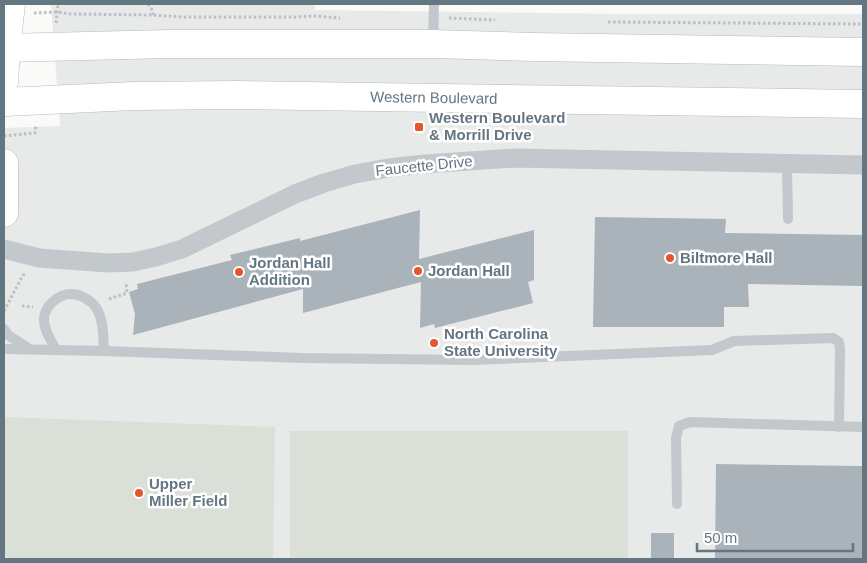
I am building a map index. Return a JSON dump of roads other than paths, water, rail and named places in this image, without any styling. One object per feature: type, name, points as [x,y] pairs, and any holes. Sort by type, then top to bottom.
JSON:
[{"type":"main road","points":[[4,82],[5,48],[11,4]]},
{"type":"main road","points":[[5,48],[169,44],[433,44],[863,52]]},
{"type":"main road","name":"Western Boulevard","points":[[4,102],[134,96],[246,95],[863,104]]},
{"type":"main road","points":[[4,163],[4,213]]},
{"type":"street","name":"Faucette Drive","points":[[4,249],[39,258],[108,263],[133,262],[156,258],[182,250],[295,194],[355,174],[426,164],[515,158],[863,165]]},
{"type":"lane","points":[[433,44],[434,4]]},
{"type":"lane","points":[[787,164],[788,219]]},
{"type":"lane","points":[[56,350],[46,330],[44,317],[50,303],[71,294],[86,298],[97,308],[102,323],[104,351]]},
{"type":"lane","points":[[4,329],[8,335],[28,349]]},
{"type":"lane","points":[[4,349],[302,358],[473,360],[712,350],[734,341],[833,338],[839,342],[840,349],[839,427]]},
{"type":"lane","points":[[677,504],[676,438],[679,426],[690,422],[863,427]]},
{"type":"place","name":"Western Boulevard & Morrill Drive","points":[[419,127]]},
{"type":"place","name":"Biltmore Hall","points":[[670,258]]},
{"type":"place","name":"Jordan Hall","points":[[418,271]]},
{"type":"place","name":"Jordan Hall Addition","points":[[239,272]]},
{"type":"place","name":"North Carolina State University","points":[[434,343]]},
{"type":"place","name":"Upper Miller Field","points":[[139,493]]}]
